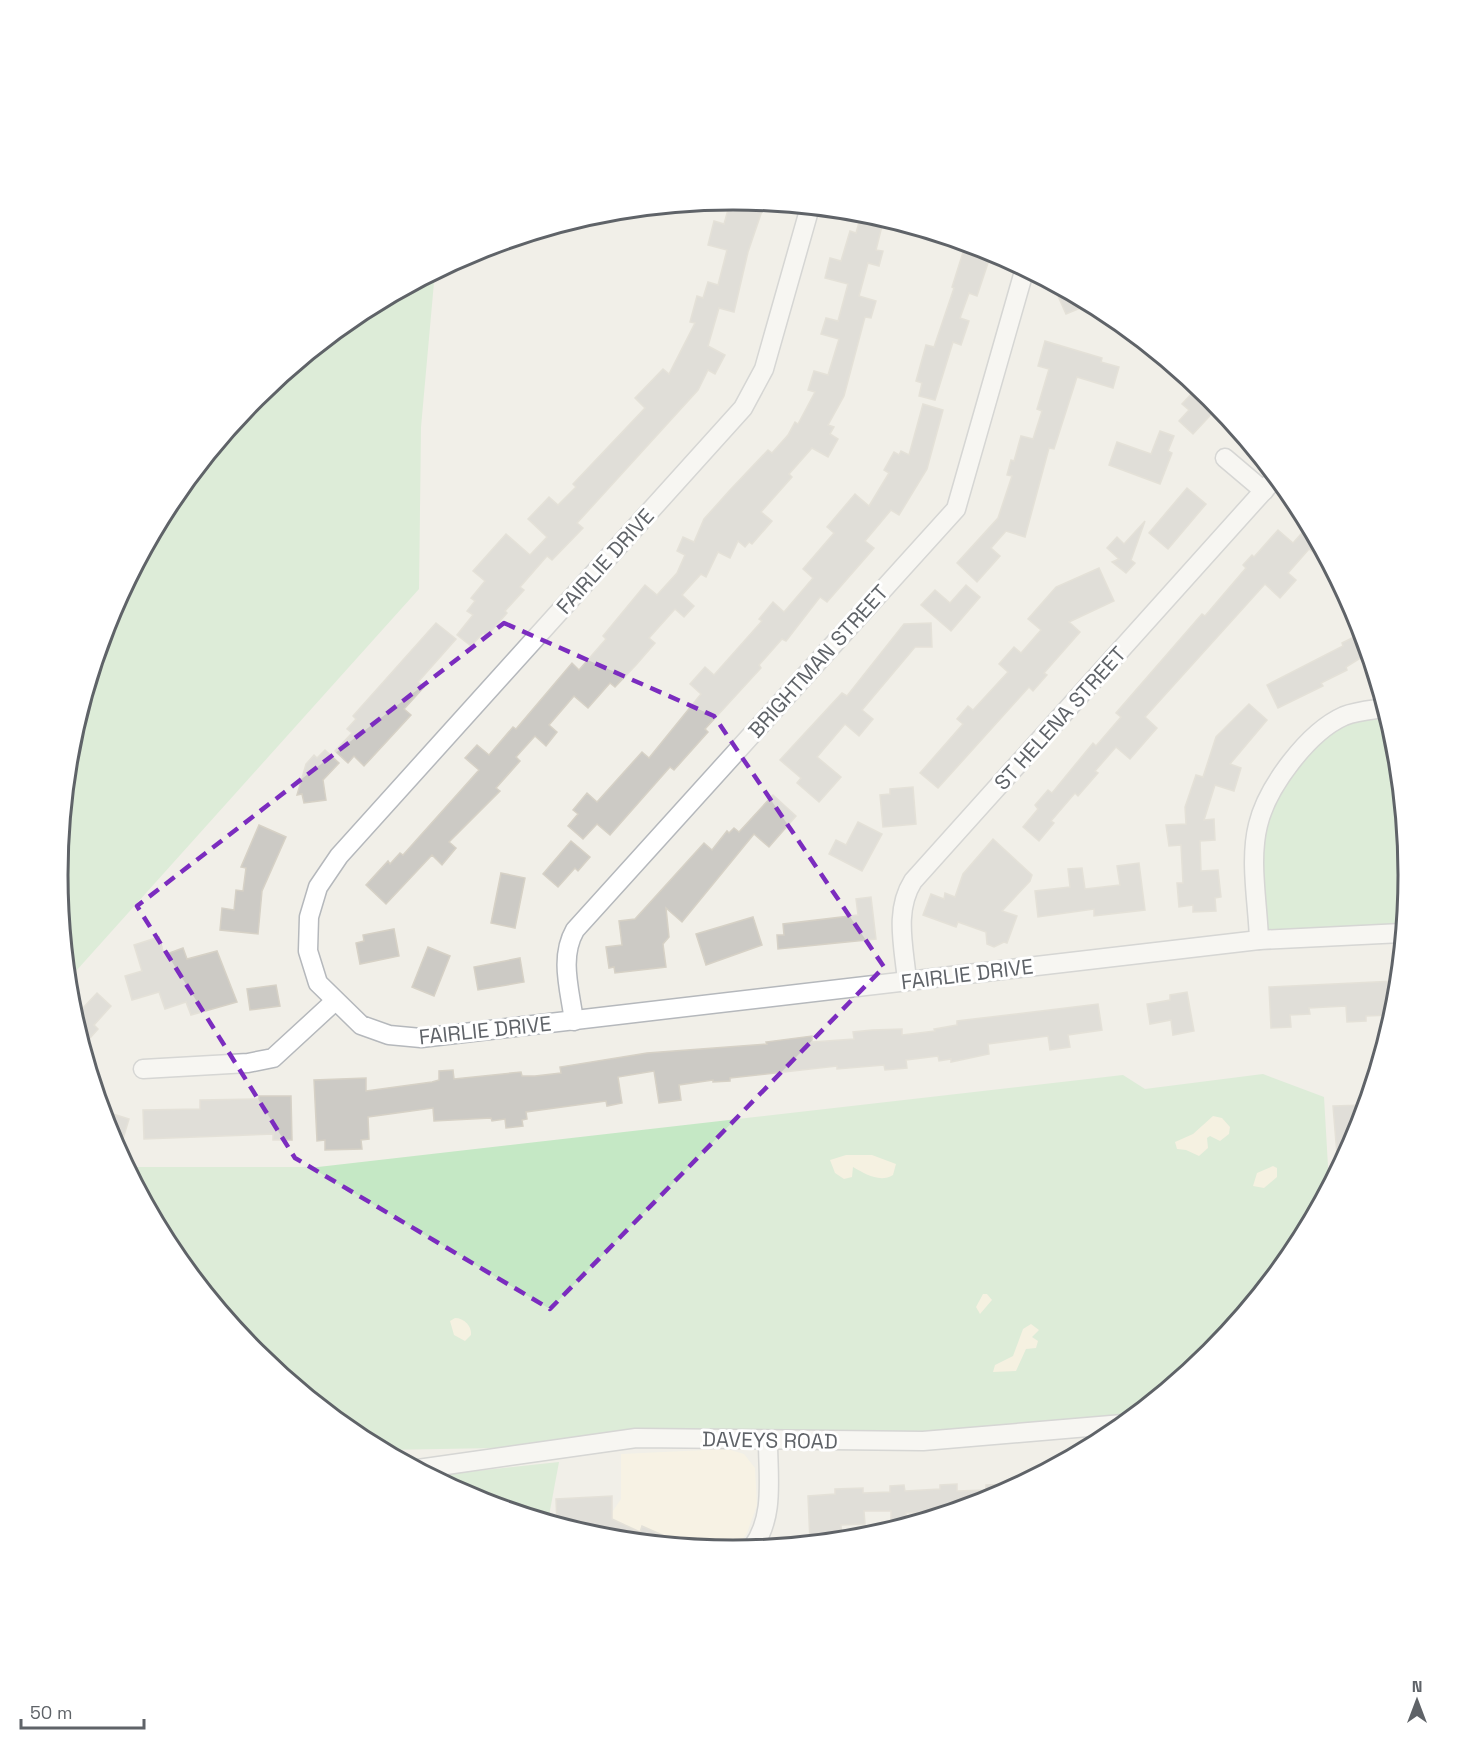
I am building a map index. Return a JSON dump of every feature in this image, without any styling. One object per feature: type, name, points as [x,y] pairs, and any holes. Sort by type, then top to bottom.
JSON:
[{"type":"street","name":"FAIRLIE DRIVE","points":[[808,214],[764,369],[743,408],[339,856],[318,886],[309,917],[308,951],[318,983],[361,1025],[389,1035],[421,1038],[1259,940],[1395,933]]},
{"type":"street","name":"BRIGHTMAN STREET","points":[[574,1021],[566,958],[568,943],[575,930],[956,509],[1023,276]]},
{"type":"street","points":[[1225,458],[1264,491]]},
{"type":"street","name":"ST HELENA STREET","points":[[907,981],[901,917],[906,893],[914,881],[1270,484]]},
{"type":"street","points":[[1259,940],[1255,847],[1258,825],[1266,802],[1292,764],[1327,725],[1346,715],[1377,709]]},
{"type":"street","points":[[143,1069],[248,1063],[273,1058],[335,1001]]},
{"type":"street","name":"DAVEYS ROAD","points":[[431,1467],[636,1438],[923,1441],[1104,1426]]},
{"type":"street","points":[[757,1539],[764,1527],[769,1503],[768,1441]]},
{"type":"highlighted area","points":[[504,623],[714,716],[884,967],[550,1309],[295,1158],[137,906]]},
{"type":"shaded area","points":[[727,1449],[744,1454],[755,1468],[757,1505],[747,1533],[742,1540],[732,1540],[646,1534],[602,1527],[621,1499],[621,1454]]},
{"type":"green space","points":[[434,280],[421,427],[419,589],[75,972],[69,918],[68,874],[73,788],[90,702],[118,620],[136,580],[180,505],[205,470],[262,404],[328,347],[363,322]]},
{"type":"green space","points":[[1377,710],[1392,788],[1396,831],[1398,874],[1395,933],[1259,940],[1258,825],[1327,725]]},
{"type":"green space","points":[[1263,1074],[1324,1097],[1328,1170],[1308,1207],[1260,1279],[1203,1345],[1137,1402],[1108,1423],[934,1440],[400,1450],[328,1402],[262,1345],[205,1279],[180,1244],[135,1167],[318,1167],[1123,1075],[1145,1089]]},
{"type":"green space","points":[[559,1462],[549,1514],[478,1489],[446,1474]]},
{"type":"sand","points":[[1213,1116],[1222,1118],[1230,1127],[1229,1134],[1220,1141],[1210,1136],[1207,1138],[1208,1148],[1199,1156],[1177,1149],[1175,1142],[1193,1134]]},
{"type":"sand","points":[[846,1155],[872,1155],[896,1164],[893,1175],[878,1178],[853,1167],[852,1177],[844,1179],[835,1173],[830,1160]]},
{"type":"sand","points":[[1273,1166],[1277,1168],[1277,1177],[1264,1188],[1253,1186],[1257,1173]]},
{"type":"sand","points":[[983,1294],[987,1294],[992,1300],[980,1314],[976,1307]]},
{"type":"sand","points":[[455,1318],[464,1321],[469,1326],[471,1335],[465,1341],[454,1335],[450,1321]]},
{"type":"sand","points":[[1031,1324],[1039,1330],[1032,1337],[1038,1341],[1036,1348],[1026,1349],[1016,1371],[993,1372],[995,1365],[1013,1356],[1023,1329]]},
{"type":"building","points":[[728,210],[762,211],[748,252],[734,312],[719,308],[708,346],[725,355],[715,374],[708,370],[698,390],[577,523],[583,528],[552,560],[547,556],[520,587],[524,590],[505,611],[507,613],[487,636],[483,633],[471,646],[457,635],[473,615],[467,611],[475,601],[471,598],[485,581],[473,571],[506,534],[530,555],[547,537],[528,519],[549,497],[558,505],[576,487],[573,484],[645,408],[635,398],[663,369],[669,374],[695,323],[690,322],[697,296],[703,298],[708,282],[718,285],[727,250],[708,245],[714,221],[724,224]]},
{"type":"building","points":[[859,222],[882,227],[876,250],[883,251],[879,266],[868,263],[859,296],[876,301],[871,318],[865,317],[844,396],[828,425],[834,427],[830,434],[838,439],[828,457],[812,448],[789,474],[792,477],[761,512],[772,521],[752,544],[749,542],[745,547],[738,541],[730,558],[718,552],[706,577],[701,574],[682,595],[694,606],[684,617],[675,609],[649,638],[655,643],[636,665],[615,687],[610,683],[588,708],[574,696],[549,725],[557,732],[546,746],[535,736],[516,757],[520,761],[496,788],[500,791],[449,842],[456,848],[442,865],[432,855],[386,904],[366,885],[388,861],[390,864],[400,853],[403,855],[479,770],[465,758],[477,745],[489,755],[513,727],[516,729],[572,663],[579,670],[606,639],[603,636],[645,585],[657,595],[677,573],[685,555],[677,551],[683,537],[694,542],[704,519],[768,450],[772,453],[788,435],[795,422],[798,424],[815,392],[808,390],[814,371],[828,375],[839,339],[821,334],[826,318],[838,321],[848,284],[825,278],[830,258],[841,261],[850,231],[856,233]]},
{"type":"building","points":[[963,251],[989,261],[977,296],[969,293],[960,318],[969,321],[961,345],[953,342],[935,400],[919,396],[922,383],[916,381],[926,345],[934,347],[954,288],[952,287]]},
{"type":"building","points":[[1058,296],[1065,299],[1080,308],[1066,314]]},
{"type":"building","points":[[1045,341],[1102,358],[1101,362],[1119,367],[1113,388],[1077,377],[1054,449],[1049,448],[1025,537],[1006,531],[991,548],[1000,556],[977,582],[957,563],[998,518],[1012,476],[1007,475],[1011,460],[1014,461],[1021,436],[1033,439],[1042,411],[1037,409],[1049,369],[1038,366]]},
{"type":"building","points":[[1192,394],[1212,414],[1193,434],[1179,421],[1189,410],[1182,404]]},
{"type":"building","points":[[923,404],[943,410],[927,469],[899,515],[891,510],[865,541],[874,548],[827,602],[820,597],[786,641],[782,639],[759,665],[761,668],[705,729],[708,732],[674,770],[670,767],[610,835],[597,824],[583,839],[568,826],[578,814],[573,810],[587,793],[597,802],[642,752],[649,758],[701,694],[690,684],[705,667],[714,675],[762,621],[759,619],[773,602],[784,612],[813,578],[803,569],[834,533],[827,527],[855,494],[869,506],[889,473],[884,470],[894,452],[899,455],[901,451],[909,455]]},
{"type":"building","points":[[1160,431],[1174,436],[1168,451],[1172,453],[1160,484],[1109,465],[1117,442],[1151,454]]},
{"type":"building","points":[[1187,488],[1206,504],[1168,549],[1149,533]]},
{"type":"building","points":[[1145,521],[1131,560],[1135,563],[1126,573],[1112,562],[1119,559],[1107,548],[1117,537],[1124,544]]},
{"type":"building","points":[[1278,530],[1293,543],[1302,533],[1314,553],[1309,549],[1288,573],[1296,580],[1280,598],[1265,584],[1145,717],[1157,728],[1130,759],[1116,747],[1095,771],[1098,773],[1078,796],[1075,793],[1051,821],[1054,823],[1039,841],[1023,827],[1038,809],[1035,805],[1048,790],[1052,793],[1093,743],[1096,746],[1121,717],[1116,713],[1202,614],[1205,616],[1246,568],[1243,565],[1252,555],[1254,557]]},
{"type":"building","points":[[1099,568],[1114,601],[1069,622],[1080,632],[1044,673],[1047,675],[1033,691],[1029,687],[938,788],[920,773],[963,724],[957,719],[968,706],[973,710],[1008,672],[999,664],[1014,647],[1021,653],[1041,630],[1028,619],[1056,587]]},
{"type":"building","points":[[966,585],[980,597],[951,631],[921,605],[935,590],[950,603]]},
{"type":"building","points":[[436,623],[456,639],[418,682],[424,687],[404,709],[411,715],[364,766],[354,756],[348,763],[335,751],[352,733],[347,729],[356,719],[353,716]]},
{"type":"building","points":[[931,623],[932,647],[915,647],[862,710],[873,719],[859,736],[845,724],[817,757],[841,777],[819,802],[797,783],[801,778],[780,760],[842,693],[847,696],[904,624]]},
{"type":"building","points":[[1353,637],[1361,658],[1346,667],[1347,670],[1321,683],[1323,686],[1278,708],[1267,685],[1343,646],[1342,643]]},
{"type":"building","points":[[1249,704],[1267,720],[1230,764],[1241,768],[1234,791],[1215,785],[1204,820],[1214,819],[1215,840],[1200,841],[1201,871],[1218,870],[1221,897],[1215,898],[1216,911],[1193,912],[1193,905],[1179,907],[1177,883],[1183,883],[1181,845],[1169,846],[1166,825],[1186,824],[1185,807],[1196,775],[1203,777],[1216,737]]},
{"type":"building","points":[[325,750],[339,763],[323,780],[326,800],[304,803],[302,794],[297,795],[306,764],[314,755],[317,758]]},
{"type":"building","points":[[913,787],[916,824],[883,827],[880,795],[890,794],[890,789]]},
{"type":"building","points":[[773,795],[796,816],[769,847],[754,834],[682,922],[666,908],[669,937],[663,944],[666,967],[615,973],[614,967],[609,968],[606,947],[622,945],[619,921],[635,919],[704,843],[712,850],[727,831],[729,833],[734,828],[739,832]]},
{"type":"building","points":[[858,822],[882,834],[862,871],[829,854],[836,840],[846,845]]},
{"type":"building","points":[[259,825],[286,837],[262,891],[258,934],[220,930],[222,908],[234,910],[236,890],[243,891],[246,868],[241,867]]},
{"type":"building","points":[[993,839],[1032,875],[1030,881],[1002,911],[1017,916],[1007,943],[1004,942],[994,947],[987,944],[986,932],[958,922],[956,927],[923,915],[931,894],[944,899],[945,893],[955,897],[963,874]]},
{"type":"building","points":[[571,841],[590,857],[578,871],[575,868],[558,887],[543,874]]},
{"type":"building","points":[[1139,863],[1145,910],[1094,916],[1094,909],[1038,917],[1035,891],[1070,887],[1068,869],[1082,868],[1085,889],[1120,885],[1117,866]]},
{"type":"building","points":[[501,873],[525,878],[515,928],[491,923]]},
{"type":"building","points":[[871,897],[876,939],[778,949],[777,935],[784,935],[783,924],[858,915],[856,899]]},
{"type":"building","points":[[753,917],[762,945],[706,965],[696,934]]},
{"type":"building","points":[[394,929],[399,956],[360,964],[356,943],[364,941],[363,935]]},
{"type":"building","points":[[159,937],[164,955],[183,948],[187,959],[217,951],[237,1002],[191,1015],[186,1002],[165,1009],[159,992],[132,1000],[125,976],[142,971],[134,945]]},
{"type":"building","points":[[428,947],[450,956],[434,996],[412,987]]},
{"type":"building","points":[[520,958],[524,982],[478,990],[474,967]]},
{"type":"building","points":[[1389,981],[1382,1015],[1366,1016],[1366,1021],[1347,1022],[1346,1006],[1309,1008],[1310,1014],[1290,1015],[1291,1027],[1271,1028],[1269,987]]},
{"type":"building","points":[[276,985],[280,1006],[250,1010],[247,989]]},
{"type":"building","points":[[1187,992],[1194,1031],[1173,1035],[1171,1020],[1150,1024],[1147,1004],[1170,1000],[1170,995]]},
{"type":"building","points":[[97,993],[111,1006],[94,1025],[98,1029],[88,1040],[81,1010]]},
{"type":"building","points":[[1098,1004],[1102,1030],[1068,1035],[1070,1047],[1050,1050],[1048,1036],[988,1044],[989,1054],[951,1062],[951,1059],[939,1061],[938,1056],[906,1060],[907,1068],[885,1070],[884,1065],[837,1069],[837,1066],[730,1078],[730,1081],[713,1082],[713,1080],[679,1085],[681,1100],[659,1103],[654,1071],[618,1077],[622,1103],[607,1106],[606,1101],[526,1112],[527,1119],[522,1120],[523,1126],[506,1128],[505,1119],[492,1121],[491,1118],[434,1121],[433,1108],[368,1117],[369,1139],[361,1140],[362,1149],[325,1150],[325,1140],[317,1141],[314,1080],[366,1078],[366,1091],[432,1082],[439,1080],[439,1071],[453,1070],[454,1079],[521,1072],[522,1076],[535,1076],[561,1073],[560,1067],[647,1053],[767,1044],[766,1042],[812,1036],[812,1042],[854,1039],[853,1032],[872,1030],[902,1029],[902,1035],[935,1031],[934,1029],[957,1025],[957,1021]]},
{"type":"building","points":[[259,1096],[291,1096],[292,1140],[273,1140],[273,1134],[144,1139],[143,1110],[200,1109],[200,1100],[259,1099]]},
{"type":"building","points":[[1356,1105],[1337,1152],[1333,1106]]},
{"type":"building","points":[[113,1115],[129,1119],[123,1140],[118,1129]]},
{"type":"building","points":[[957,1484],[957,1491],[984,1490],[919,1513],[906,1513],[906,1517],[892,1520],[891,1511],[864,1511],[865,1524],[841,1525],[841,1530],[810,1535],[808,1496],[835,1494],[835,1489],[863,1488],[863,1493],[890,1492],[890,1486],[904,1485],[905,1491],[940,1489],[940,1485]]},
{"type":"building","points":[[986,1485],[997,1485],[986,1489]]},
{"type":"building","points":[[612,1496],[612,1519],[640,1532],[642,1526],[664,1536],[603,1527],[557,1516],[556,1499]]}]
